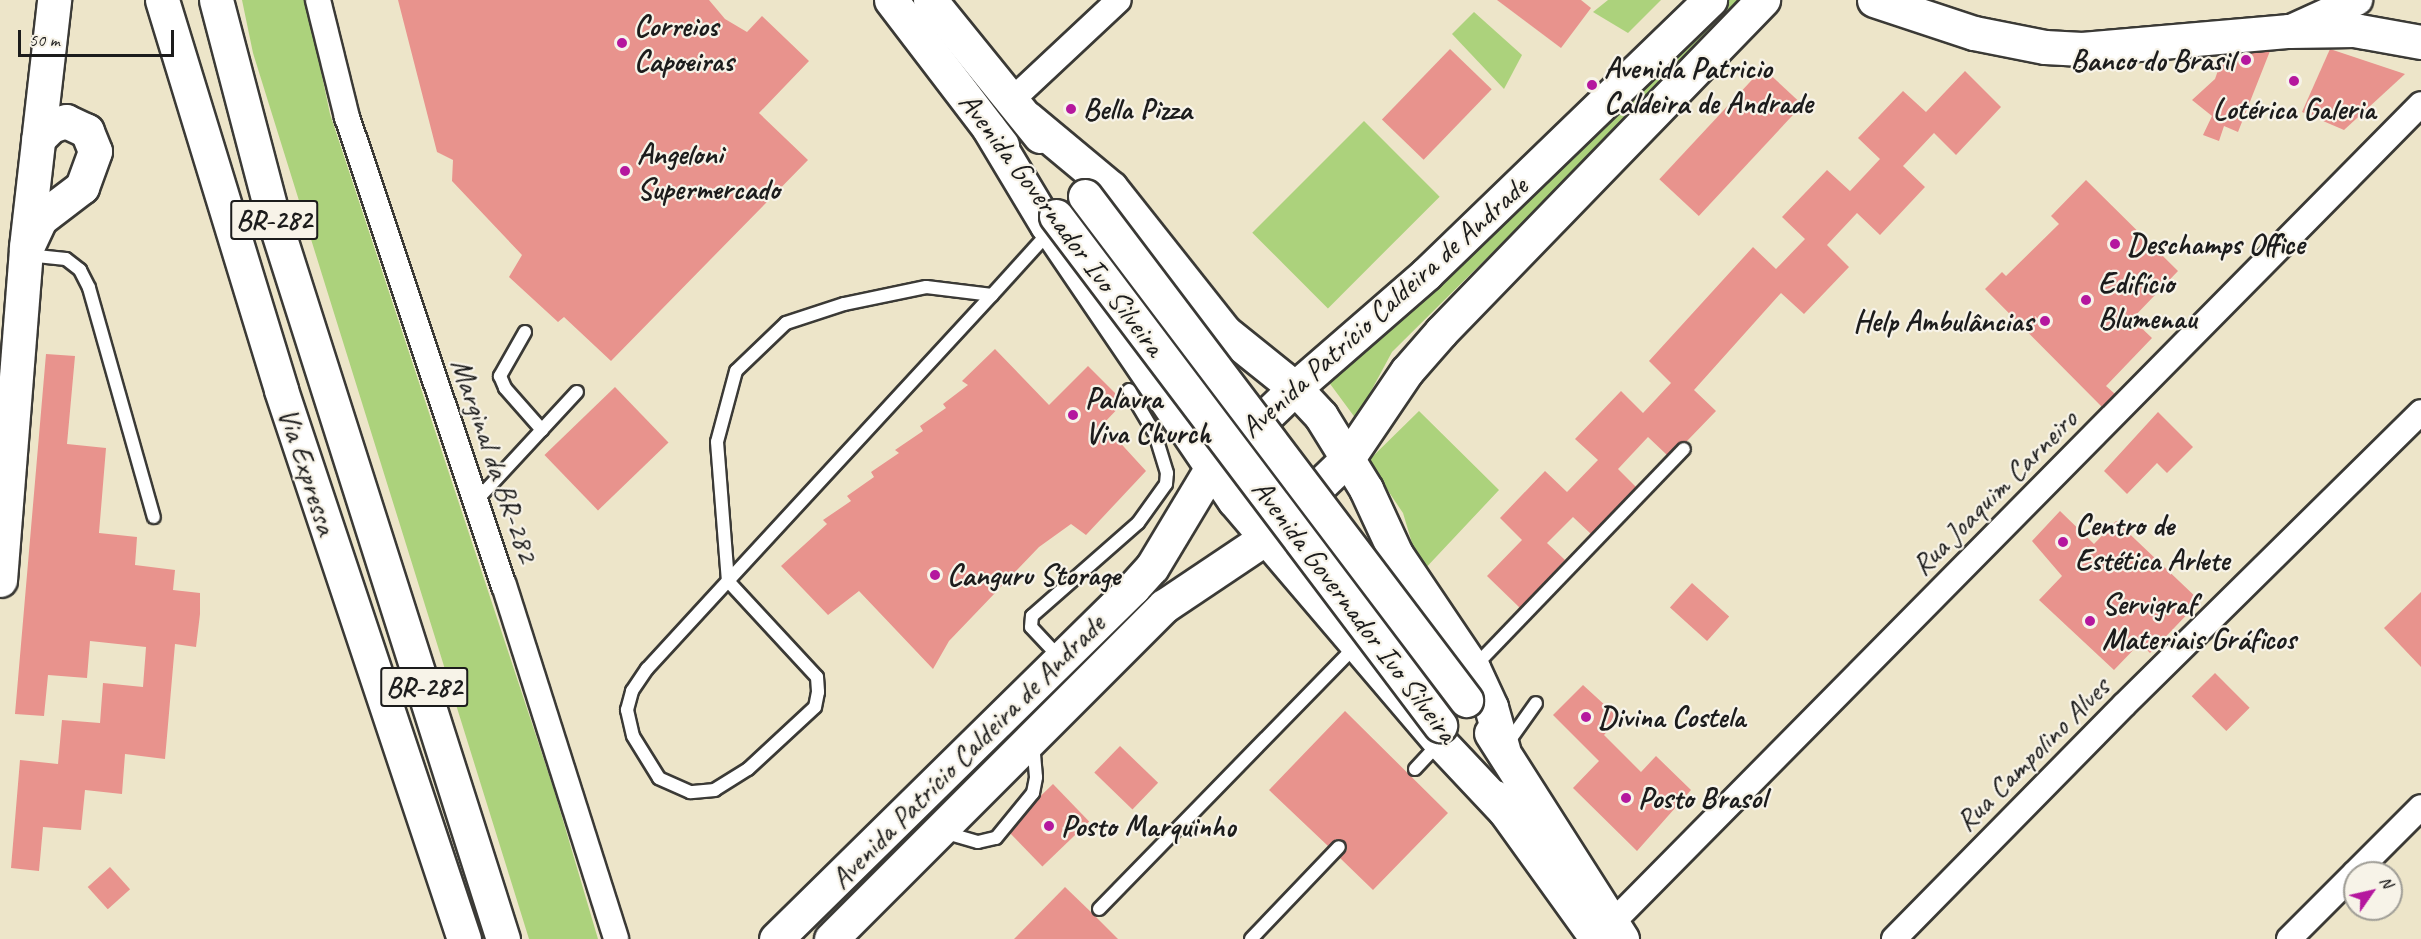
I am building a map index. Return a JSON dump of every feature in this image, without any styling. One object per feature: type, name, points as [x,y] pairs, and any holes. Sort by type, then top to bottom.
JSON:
[{"type":"main road","points":[[0,580],[6,422],[54,0]]},
{"type":"main road","points":[[144,0],[163,57],[214,169]]},
{"type":"main road","name":"Via Expressa","points":[[162,0],[281,390],[464,939]]},
{"type":"main road","name":"Via Expressa","points":[[216,0],[272,213],[503,939]]},
{"type":"main road","name":"Avenida Governador Ivo Silveira","points":[[891,0],[988,127],[1053,223],[1440,733],[1507,813],[1603,935]]},
{"type":"main road","name":"Avenida Governador Ivo Silveira","points":[[930,0],[1020,109],[1503,749],[1603,935]]},
{"type":"main road","name":"Avenida Patrício Caldeira de Andrade","points":[[776,939],[1152,567],[1211,469],[1295,388],[1426,274],[1710,0]]},
{"type":"main road","name":"Avenida Patrício Caldeira de Andrade","points":[[831,939],[940,831],[1032,735],[1164,606],[1264,539],[1348,458],[1371,430],[1407,371],[1441,332],[1763,0]]},
{"type":"main road","points":[[1882,1],[1974,33],[2045,47],[2136,46],[2289,32],[2374,33],[2421,42]]},
{"type":"main road","points":[[1020,109],[1111,188],[1225,332],[1295,388],[1322,416],[1348,458],[1396,554],[1473,668],[1491,706],[1503,749]]},
{"type":"main road","points":[[26,251],[40,219],[82,187],[95,151],[87,131],[66,121],[51,126],[38,140]]},
{"type":"main road","points":[[1053,223],[1211,469],[1264,539],[1440,733]]},
{"type":"street","name":"Marginal da BR-282","points":[[318,0],[347,117],[475,502],[616,939]]},
{"type":"street","points":[[1020,109],[1119,0]]},
{"type":"street","points":[[2289,32],[2357,0]]},
{"type":"street","points":[[2374,33],[2372,12],[2377,0]]},
{"type":"street","name":"Rua Joaquim Carneiro","points":[[1603,935],[2421,105]]},
{"type":"street","name":"Rua Campolino Alves","points":[[1894,939],[2124,705],[2421,412]]},
{"type":"street","points":[[2367,861],[2421,807]]},
{"type":"street","points":[[2289,939],[2343,885]]},
{"type":"lane","points":[[992,295],[926,287],[844,304],[786,324],[736,371],[717,442],[728,581],[817,677],[818,692],[815,707],[748,769],[716,790],[690,792],[659,778],[633,736],[627,710],[632,691],[647,669],[728,581],[992,295],[1053,223]]},
{"type":"lane","points":[[26,251],[66,259],[80,270],[89,288],[154,517]]},
{"type":"lane","points":[[525,332],[500,376],[505,388],[542,429]]},
{"type":"lane","points":[[1061,659],[1031,627],[1032,616],[1138,523],[1166,484],[1167,472],[1155,434],[1129,390]]},
{"type":"lane","points":[[475,502],[577,392]]},
{"type":"lane","points":[[1473,668],[1684,449]]},
{"type":"lane","points":[[1099,909],[1358,644]]},
{"type":"lane","points":[[1503,749],[1536,703]]},
{"type":"lane","points":[[1415,769],[1440,733]]},
{"type":"lane","points":[[940,831],[978,842],[996,838],[1033,793],[1036,777],[1032,735]]},
{"type":"lane","points":[[1251,939],[1340,847]]},
{"type":"green space","points":[[242,0],[306,0],[330,114],[554,790],[598,939],[529,939],[253,53]]},
{"type":"green space","points":[[1608,0],[1661,0],[1628,33],[1593,12]]},
{"type":"green space","points":[[1726,0],[1747,0],[1392,352],[1356,419],[1325,377]]},
{"type":"green space","points":[[1474,12],[1522,55],[1504,89],[1452,34]]},
{"type":"green space","points":[[1364,121],[1440,197],[1328,308],[1252,233]]},
{"type":"green space","points":[[1419,411],[1499,490],[1421,573],[1403,513],[1368,461]]},
{"type":"building","name":"Angeloni Supermercado","points":[[398,0],[709,0],[725,19],[747,32],[762,16],[809,61],[759,113],[808,160],[611,361],[564,317],[558,322],[509,277],[522,255],[452,181],[453,160],[437,152]]},
{"type":"building","points":[[1497,0],[1581,0],[1591,8],[1561,48]]},
{"type":"building","points":[[1450,49],[1492,89],[1424,160],[1382,119]]},
{"type":"building","points":[[2330,49],[2405,74],[2344,130],[2302,112]]},
{"type":"building","points":[[2270,51],[2238,132],[2224,126],[2219,141],[2203,135],[2212,116],[2192,100],[2215,79],[2222,59],[2229,63],[2232,55]]},
{"type":"building","points":[[1763,68],[1802,105],[1699,216],[1659,179]]},
{"type":"building","points":[[1965,71],[2001,107],[1956,155],[1934,133],[1903,166],[1925,187],[1880,235],[1857,213],[1827,245],[1849,267],[1804,314],[1781,293],[1694,390],[1716,411],[1687,441],[1679,443],[1667,455],[1648,437],[1618,469],[1636,487],[1591,534],[1573,517],[1547,543],[1565,560],[1520,608],[1487,576],[1522,540],[1500,518],[1545,471],[1567,492],[1598,460],[1575,439],[1621,391],[1643,413],[1671,383],[1649,361],[1753,247],[1776,269],[1805,239],[1782,217],[1827,170],[1850,191],[1880,159],[1858,138],[1903,91],[1926,112]]},
{"type":"building","points":[[2086,180],[2178,271],[2132,319],[2152,338],[2106,386],[2115,394],[2102,407],[1985,289],[2002,272],[2006,276],[2059,224],[2051,216]]},
{"type":"building","points":[[995,349],[1049,405],[1088,366],[1124,402],[1103,424],[1146,471],[1086,535],[1071,524],[1039,547],[949,641],[933,669],[859,591],[828,615],[781,566],[827,524],[823,520],[851,501],[847,496],[874,477],[871,472],[899,453],[895,450],[923,431],[920,426],[946,408],[943,404],[968,385],[962,381]]},
{"type":"building","points":[[46,354],[75,356],[67,444],[106,448],[99,533],[137,537],[135,565],[175,570],[173,590],[200,593],[200,614],[196,647],[175,644],[165,759],[125,754],[122,794],[85,790],[81,830],[43,827],[39,871],[11,868],[20,760],[58,764],[62,720],[100,723],[103,683],[143,687],[146,647],[90,641],[87,678],[48,675],[44,716],[15,714]]},
{"type":"building","points":[[615,387],[668,442],[598,510],[545,455]]},
{"type":"building","points":[[2158,412],[2193,447],[2167,473],[2157,463],[2127,494],[2104,471]]},
{"type":"building","points":[[2060,511],[2094,544],[2116,521],[2200,601],[2150,653],[2140,643],[2114,670],[2039,600],[2062,576],[2032,541]]},
{"type":"building","points":[[1692,583],[1729,616],[1707,641],[1670,608]]},
{"type":"building","points":[[2421,592],[2421,667],[2384,628]]},
{"type":"building","points":[[2215,673],[2250,708],[2226,731],[2192,696]]},
{"type":"building","points":[[1583,685],[1619,718],[1604,735],[1641,772],[1656,756],[1691,790],[1637,851],[1573,788],[1599,761],[1553,715]]},
{"type":"building","points":[[1345,711],[1448,813],[1373,890],[1340,858],[1347,850],[1345,842],[1336,839],[1328,846],[1269,790]]},
{"type":"building","points":[[1120,746],[1158,783],[1132,809],[1094,773]]},
{"type":"building","name":"Posto Marquinho","points":[[1053,784],[1089,821],[1042,867],[1006,829]]},
{"type":"building","points":[[110,867],[130,889],[108,909],[88,887]]},
{"type":"building","points":[[1065,887],[1093,914],[1118,939],[1014,939]]},
{"type":"place","name":"Correios Capoeiras","points":[[622,43]]},
{"type":"place","name":"Banco do Brasil","points":[[2246,60]]},
{"type":"place","name":"Lotérica Galeria","points":[[2294,81]]},
{"type":"place","name":"Avenida Patricio Caldeira de Andrade","points":[[1592,85]]},
{"type":"place","name":"Bella Pizza","points":[[1071,109]]},
{"type":"place","name":"Angeloni Supermercado","points":[[625,171]]},
{"type":"place","name":"Deschamps Office","points":[[2115,244]]},
{"type":"place","name":"Edifício Blumenau","points":[[2086,300]]},
{"type":"place","name":"Help Ambulâncias","points":[[2045,321]]},
{"type":"place","name":"Palavra Viva Church","points":[[1073,415]]},
{"type":"place","name":"Centro de Estética Arlete","points":[[2063,542]]},
{"type":"place","name":"Canguru Storage","points":[[935,575]]},
{"type":"place","name":"Servigraf Materiais Gráficos","points":[[2090,621]]},
{"type":"place","name":"Divina Costela","points":[[1586,717]]},
{"type":"place","name":"Posto Brasol","points":[[1626,798]]},
{"type":"place","name":"Posto Marquinho","points":[[1049,826]]}]
